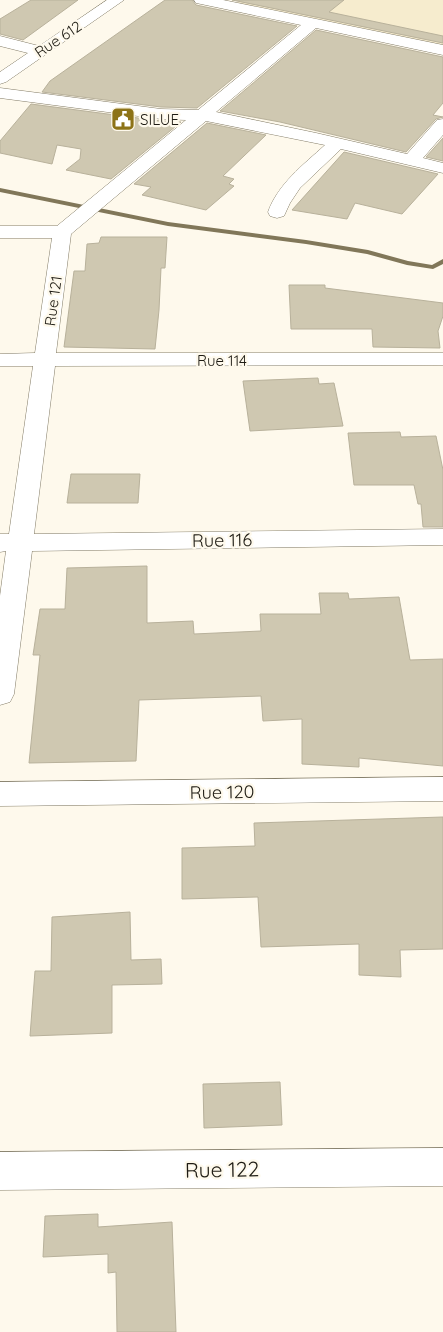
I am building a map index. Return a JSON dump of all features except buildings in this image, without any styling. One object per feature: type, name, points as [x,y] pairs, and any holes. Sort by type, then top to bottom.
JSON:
[{"type":"street","name":"Rue 612","points":[[0,79],[117,0]]},
{"type":"street","points":[[201,0],[443,50]]},
{"type":"street","points":[[0,232],[62,232],[204,116],[313,23]]},
{"type":"street","points":[[0,41],[40,51]]},
{"type":"street","points":[[0,93],[161,114],[204,116],[338,143],[443,168]]},
{"type":"street","points":[[412,160],[443,124]]},
{"type":"street","points":[[277,212],[279,202],[294,185],[338,143]]},
{"type":"street","name":"Rue 121","points":[[0,694],[10,543],[46,360],[62,232]]},
{"type":"street","name":"Rue 114","points":[[0,360],[443,359]]},
{"type":"street","name":"Rue 116","points":[[10,543],[443,537]]},
{"type":"street","name":"Rue 120","points":[[0,794],[443,789]]},
{"type":"street","name":"Rue 122","points":[[0,1172],[443,1166]]},
{"type":"shaded area","points":[[241,0],[443,0],[443,46],[235,5]]},
{"type":"waterway","points":[[0,190],[168,224],[368,252],[407,263],[433,267],[443,261]]},
{"type":"place","name":"SILUE","points":[[123,119]]}]
